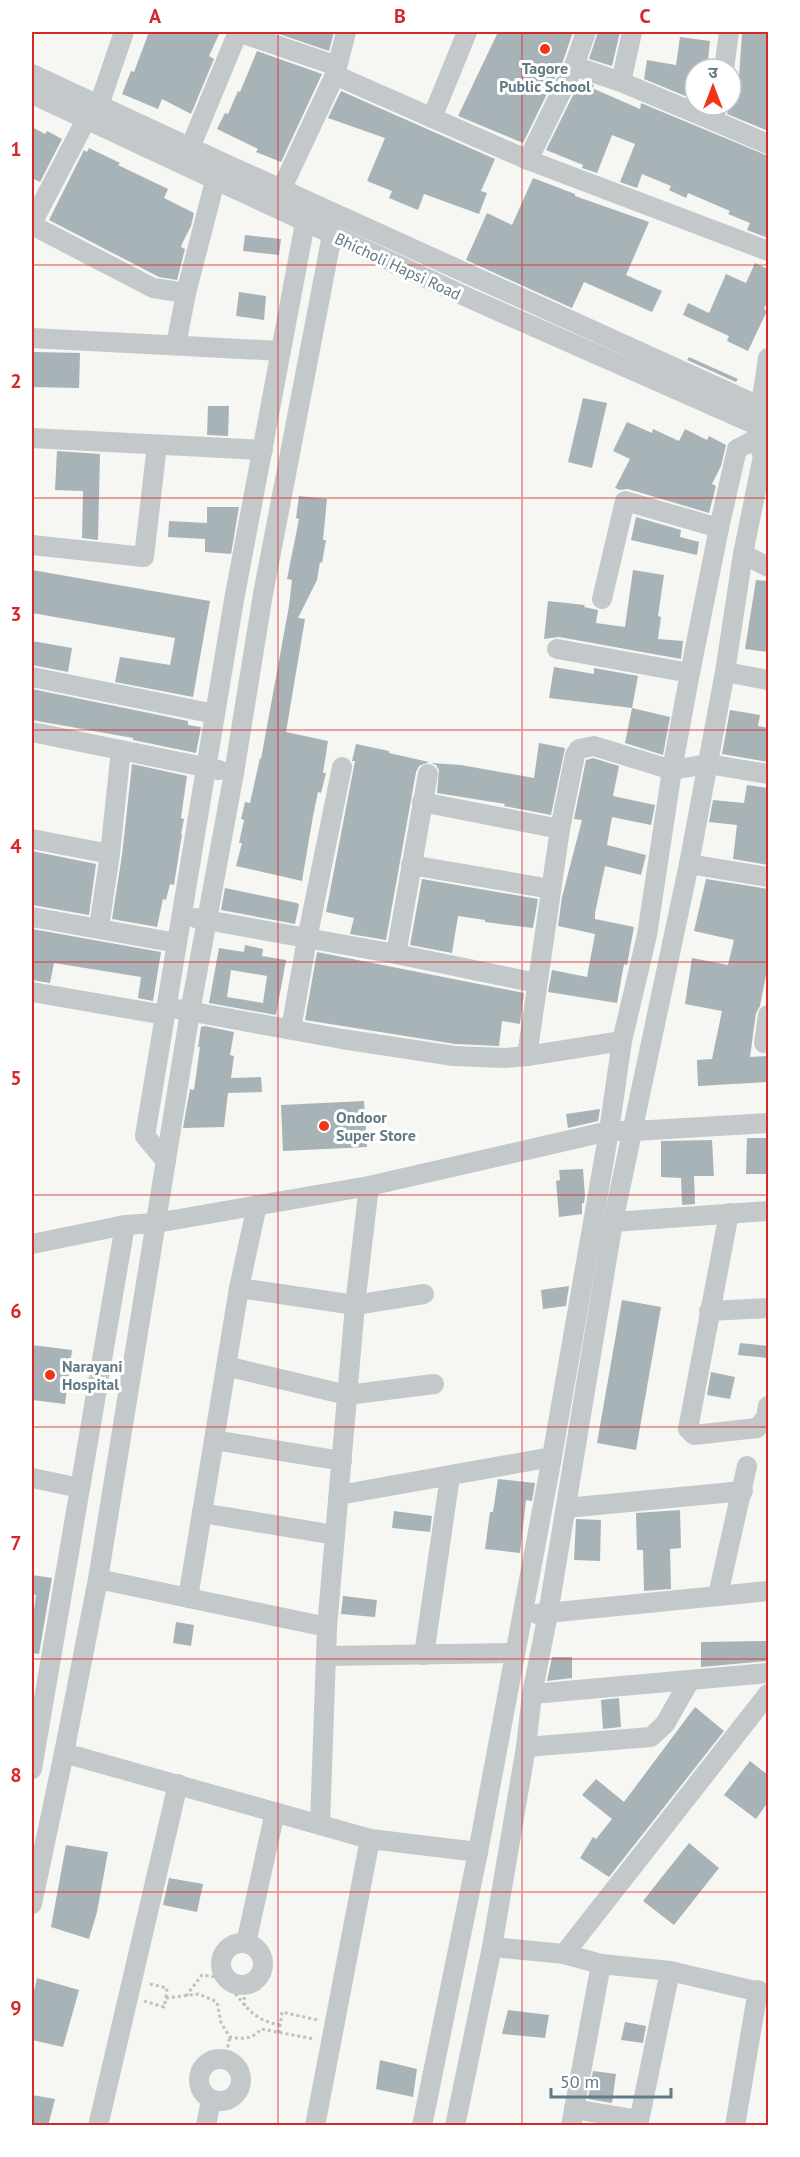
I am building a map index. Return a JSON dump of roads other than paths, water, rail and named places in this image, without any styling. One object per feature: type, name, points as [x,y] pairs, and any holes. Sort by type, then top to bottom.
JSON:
[{"type":"street","points":[[99,105],[124,32]]},
{"type":"street","points":[[190,148],[238,32],[336,71],[432,118],[528,160],[768,251]]},
{"type":"street","points":[[281,190],[336,71],[346,32]]},
{"type":"street","points":[[432,118],[467,32]]},
{"type":"street","points":[[528,160],[574,66],[586,32]]},
{"type":"street","points":[[621,82],[632,32]]},
{"type":"street","points":[[725,57],[729,32]]},
{"type":"street","points":[[574,66],[683,102]]},
{"type":"street","points":[[32,74],[281,190],[762,422]]},
{"type":"street","name":"Bhicholi Hapsi Road","points":[[32,94],[215,182],[471,299],[762,422]]},
{"type":"street","points":[[722,117],[768,144]]},
{"type":"street","points":[[86,120],[32,224],[153,288],[186,294]]},
{"type":"street","points":[[176,345],[186,294],[215,182]]},
{"type":"street","points":[[166,1161],[145,1136],[234,600],[305,223]]},
{"type":"street","points":[[32,1904],[98,1579],[190,1012],[234,772],[263,594],[332,235]]},
{"type":"street","points":[[32,338],[281,351]]},
{"type":"street","points":[[455,2126],[492,1947],[526,1747],[532,1694],[548,1614],[613,1222],[689,864],[725,672],[743,554],[763,456],[762,422],[768,358]]},
{"type":"street","points":[[422,2126],[478,1852],[552,1457],[609,1131],[622,1041],[647,935],[672,770],[690,673],[737,449],[762,422]]},
{"type":"street","points":[[32,438],[262,450]]},
{"type":"street","points":[[32,545],[144,557],[157,445]]},
{"type":"street","points":[[602,599],[625,501],[719,528]]},
{"type":"street","points":[[743,554],[768,567]]},
{"type":"street","points":[[557,649],[690,673]]},
{"type":"street","points":[[725,672],[768,680]]},
{"type":"street","points":[[32,677],[215,714]]},
{"type":"street","points":[[32,732],[234,772]]},
{"type":"street","points":[[527,1056],[560,829],[575,755],[579,749],[594,746],[672,770],[708,764],[768,774]]},
{"type":"street","points":[[99,927],[110,854],[121,750]]},
{"type":"street","points":[[291,1029],[342,767]]},
{"type":"street","points":[[396,954],[428,774]]},
{"type":"street","points":[[422,802],[560,829]]},
{"type":"street","points":[[32,839],[110,854]]},
{"type":"street","points":[[689,864],[768,877]]},
{"type":"street","points":[[411,866],[551,889]]},
{"type":"street","points":[[182,915],[537,982]]},
{"type":"street","points":[[32,916],[177,943]]},
{"type":"street","points":[[32,993],[166,1011],[190,1012],[454,1056],[505,1058],[622,1041]]},
{"type":"street","points":[[764,1043],[768,1015]]},
{"type":"street","points":[[32,1244],[125,1225],[156,1223],[369,1186],[609,1131],[768,1123]]},
{"type":"street","points":[[320,1824],[327,1627],[355,1305],[369,1186]]},
{"type":"street","points":[[188,1598],[239,1288],[257,1205]]},
{"type":"street","points":[[613,1222],[768,1211]]},
{"type":"street","points":[[729,1213],[688,1430],[694,1435],[757,1428],[766,1418],[768,1406]]},
{"type":"street","points":[[32,1769],[125,1225]]},
{"type":"street","points":[[239,1288],[355,1305],[424,1294]]},
{"type":"street","points":[[710,1311],[768,1308]]},
{"type":"street","points":[[226,1366],[347,1395],[434,1384]]},
{"type":"street","points":[[214,1440],[342,1461]]},
{"type":"street","points":[[339,1495],[552,1457]]},
{"type":"street","points":[[718,1595],[747,1466]]},
{"type":"street","points":[[424,1655],[450,1476]]},
{"type":"street","points":[[32,1478],[80,1488]]},
{"type":"street","points":[[566,1509],[743,1491]]},
{"type":"street","points":[[202,1513],[335,1535]]},
{"type":"street","points":[[98,1579],[327,1627]]},
{"type":"street","points":[[522,1614],[548,1614],[768,1591]]},
{"type":"street","points":[[327,1656],[515,1653]]},
{"type":"street","points":[[532,1694],[768,1673]]},
{"type":"street","points":[[526,1747],[651,1737],[665,1724],[690,1680]]},
{"type":"street","points":[[564,1953],[768,1694]]},
{"type":"street","points":[[64,1753],[370,1839],[478,1852]]},
{"type":"street","points":[[98,2126],[178,1784]]},
{"type":"street","points":[[246,1943],[275,1812]]},
{"type":"street","points":[[315,2126],[370,1839]]},
{"type":"street","points":[[246,1943],[258,1951],[263,1964],[258,1977],[253,1982],[243,1985],[231,1982],[225,1977],[220,1964],[231,1946],[246,1943]]},
{"type":"street","points":[[492,1947],[564,1953],[601,1964],[670,1971],[763,1992],[735,2126]]},
{"type":"street","points":[[601,1964],[573,2117],[638,2123],[670,1971]]},
{"type":"street","points":[[225,2060],[236,2067],[241,2079],[240,2086],[232,2098],[226,2101],[211,2100],[201,2091],[198,2077],[205,2065],[211,2061],[225,2060]]},
{"type":"street","points":[[206,2126],[211,2100]]},
{"type":"place","name":"Tagore Public School","points":[[545,49]]},
{"type":"place","name":"Ondoor Super Store","points":[[324,1126]]},
{"type":"place","name":"Narayani Hospital","points":[[50,1375]]}]
